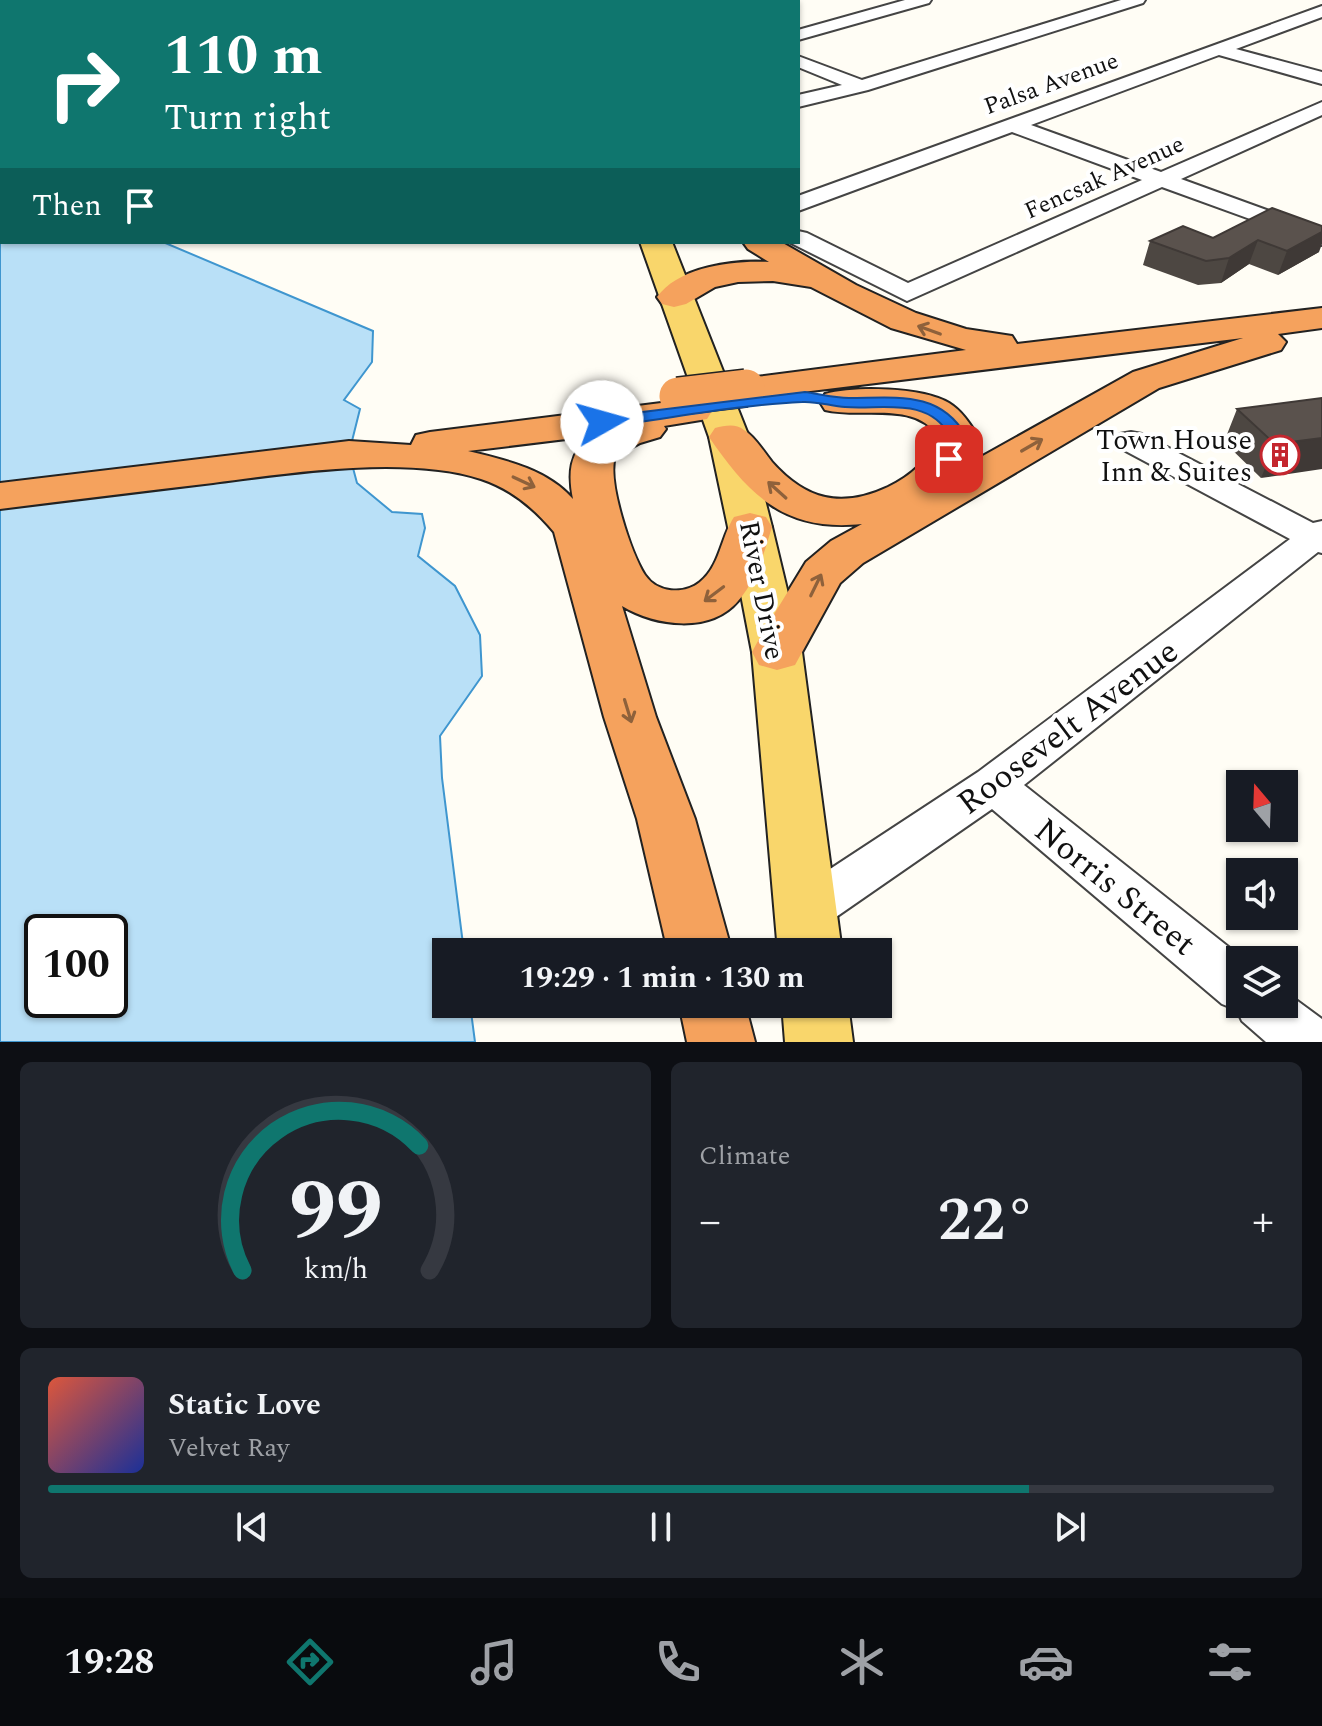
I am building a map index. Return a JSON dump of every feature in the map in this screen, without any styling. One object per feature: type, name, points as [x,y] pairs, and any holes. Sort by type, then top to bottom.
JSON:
[{"type":"highway","points":[[762,244],[850,295],[868,339],[859,350],[770,393]]},
{"type":"highway","points":[[674,297],[701,281],[746,272],[798,275],[919,326],[972,342],[1117,345]]},
{"type":"highway","points":[[770,393],[1322,318]]},
{"type":"highway","points":[[0,496],[420,443],[686,403],[1322,334]]},
{"type":"highway","points":[[777,652],[822,573],[847,552],[1146,380],[1268,342]]},
{"type":"highway","points":[[729,437],[786,498],[806,508],[830,512],[857,510],[905,494],[932,478],[955,449],[958,436],[950,422],[929,408],[894,401],[846,403],[770,393]]},
{"type":"highway","points":[[686,403],[674,424],[617,438],[602,446],[591,461],[589,487],[625,583],[641,599],[663,607],[702,602],[713,597],[730,579],[750,527]]},
{"type":"highway","points":[[0,478],[420,443],[536,488],[555,503],[575,529],[630,717],[666,819],[696,938]]},
{"type":"highway","points":[[715,1018],[721,1042]]},
{"type":"main road","name":"River Drive","points":[[657,244],[729,437],[750,527],[777,652],[808,931]]},
{"type":"main road","points":[[816,1018],[819,1042]]},
{"type":"street","points":[[800,34],[923,0]]},
{"type":"street","points":[[800,101],[861,86],[1137,0]]},
{"type":"street","name":"Palsa Avenue","points":[[800,203],[1322,11]]},
{"type":"street","points":[[1217,49],[1322,78]]},
{"type":"street","points":[[800,62],[861,86]]},
{"type":"street","name":"Fencsak Avenue","points":[[800,239],[907,293],[1322,108]]},
{"type":"street","points":[[1012,125],[1322,238]]},
{"type":"street","points":[[1131,441],[1319,537]]},
{"type":"street","name":"Roosevelt Avenue","points":[[808,931],[993,785],[1319,537]]},
{"type":"street","name":"Norris Street","points":[[993,785],[1226,976]]},
{"type":"street","points":[[1277,1018],[1299,1036],[1316,1042]]},
{"type":"water","points":[[0,244],[168,244],[373,331],[372,362],[344,400],[360,409],[349,453],[357,483],[392,512],[422,514],[425,528],[418,556],[455,586],[480,635],[482,676],[440,736],[442,778],[462,938],[432,938],[432,1018],[472,1018],[475,1042],[0,1042]]},
{"type":"building","points":[[1272,208],[1322,226],[1322,232],[1287,251],[1258,240],[1229,258],[1206,261],[1150,241],[1183,226],[1213,238]]},
{"type":"building","points":[[1322,398],[1322,438],[1275,444],[1237,409]]},
{"type":"place","name":"Town House Inn & Suites","points":[[1280,455]]},
{"type":"route","points":[[602,422],[805,397],[846,403],[894,401],[929,408],[950,422],[958,436],[949,459]]}]
